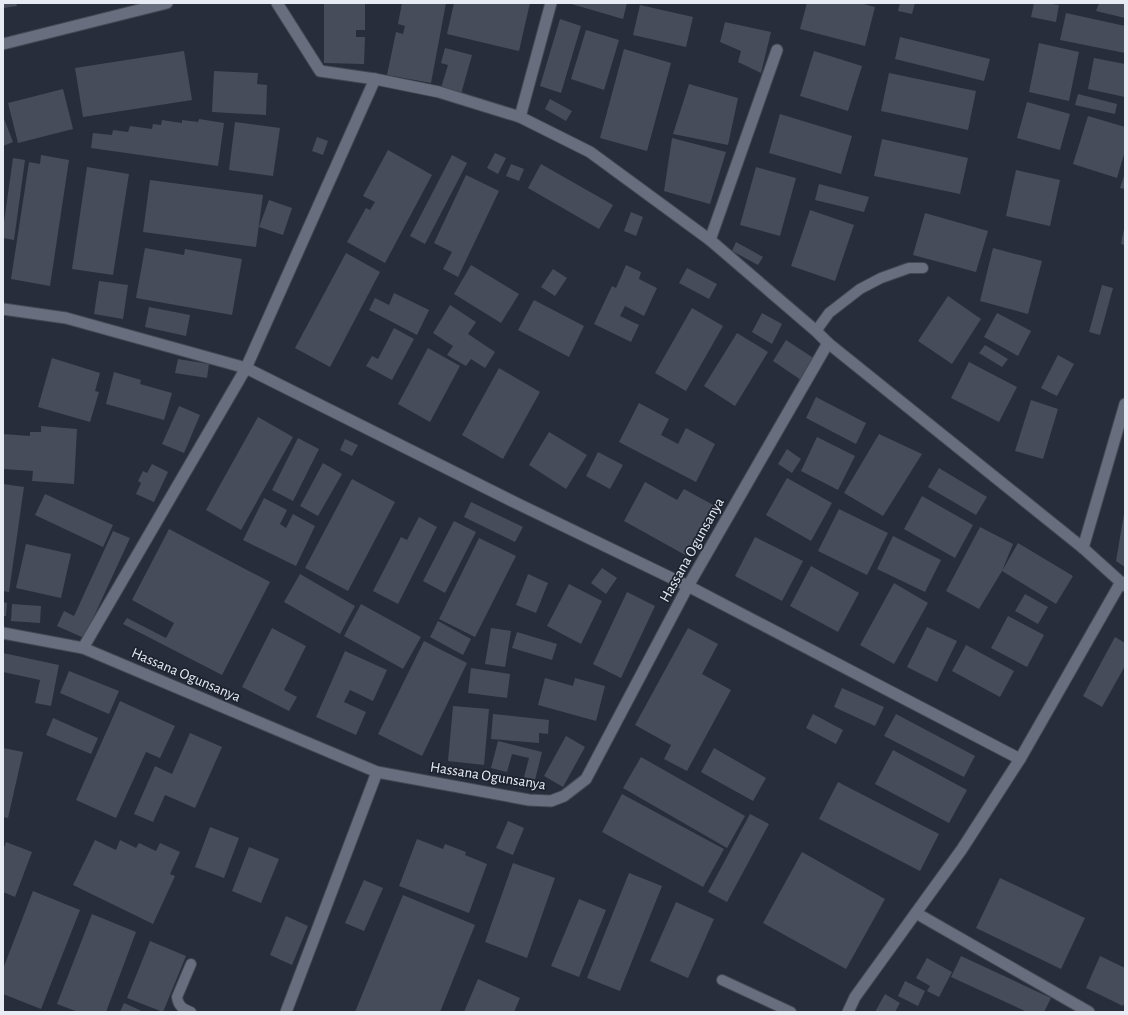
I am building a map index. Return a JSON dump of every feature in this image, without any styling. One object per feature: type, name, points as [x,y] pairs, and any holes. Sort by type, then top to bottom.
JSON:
[{"type":"street","points":[[3,44],[167,3]]},
{"type":"street","points":[[277,3],[320,71],[375,79],[439,92],[520,117],[590,152],[710,240],[828,343],[1083,548],[1123,584],[1020,758],[962,849],[855,997],[848,1012]]},
{"type":"street","points":[[520,117],[551,3]]},
{"type":"street","points":[[710,240],[777,50]]},
{"type":"street","points":[[83,648],[246,368],[375,79]]},
{"type":"street","points":[[3,309],[66,318],[246,368],[688,586],[1020,758]]},
{"type":"street","name":"Hassana Ogunsanya","points":[[3,633],[83,648],[377,772],[529,800],[551,801],[564,796],[586,779],[688,586],[828,343]]},
{"type":"street","points":[[1083,548],[1125,404]]},
{"type":"street","points":[[286,1012],[377,772]]},
{"type":"street","points":[[916,913],[1089,1012]]},
{"type":"lane","points":[[816,331],[829,313],[860,289],[881,278],[909,268],[923,268]]},
{"type":"lane","points":[[191,964],[177,998],[178,1002],[183,1008],[191,1012]]},
{"type":"lane","points":[[722,980],[790,1012]]},
{"type":"building","points":[[3,3],[16,3],[17,6],[3,8]]},
{"type":"building","points":[[324,3],[365,3],[365,30],[356,30],[356,37],[365,37],[364,64],[324,63]]},
{"type":"building","points":[[402,3],[446,3],[431,83],[387,75],[396,32],[403,34],[405,26],[398,24]]},
{"type":"building","points":[[454,3],[530,3],[519,51],[447,34]]},
{"type":"building","points":[[568,3],[627,3],[623,19]]},
{"type":"building","points":[[807,3],[860,3],[875,7],[865,46],[800,29]]},
{"type":"building","points":[[900,3],[915,3],[912,14],[898,11]]},
{"type":"building","points":[[1034,3],[1059,5],[1056,22],[1031,17]]},
{"type":"building","points":[[1099,3],[1125,3],[1125,18],[1096,11]]},
{"type":"building","points":[[640,5],[693,17],[686,47],[633,35]]},
{"type":"building","points":[[1066,13],[1125,26],[1125,53],[1060,40]]},
{"type":"building","points":[[560,19],[581,26],[561,93],[540,86]]},
{"type":"building","points":[[725,22],[771,32],[761,73],[738,62],[741,51],[720,42]]},
{"type":"building","points":[[586,30],[619,40],[604,90],[571,79]]},
{"type":"building","points":[[900,37],[990,59],[984,81],[895,59]]},
{"type":"building","points":[[1039,43],[1079,52],[1069,101],[1029,92]]},
{"type":"building","points":[[445,48],[472,55],[461,94],[441,88],[448,65],[441,63]]},
{"type":"building","points":[[624,49],[671,63],[647,151],[600,138]]},
{"type":"building","points":[[184,51],[192,100],[83,117],[75,68]]},
{"type":"building","points":[[814,51],[862,66],[848,111],[800,96]]},
{"type":"building","points":[[1094,58],[1125,64],[1125,97],[1088,89]]},
{"type":"building","points":[[214,71],[258,73],[257,84],[267,85],[266,115],[212,112]]},
{"type":"building","points":[[889,73],[976,91],[968,130],[881,111]]},
{"type":"building","points":[[689,84],[738,98],[728,145],[673,134]]},
{"type":"building","points":[[63,89],[73,129],[18,143],[8,103]]},
{"type":"building","points":[[1078,94],[1117,104],[1115,114],[1075,105]]},
{"type":"building","points":[[550,99],[572,111],[566,121],[545,109]]},
{"type":"building","points":[[1027,102],[1070,114],[1060,150],[1017,138]]},
{"type":"building","points":[[780,114],[852,136],[841,174],[769,153]]},
{"type":"building","points":[[3,116],[13,142],[3,146]]},
{"type":"building","points":[[1088,116],[1125,127],[1125,151],[1117,178],[1073,164]]},
{"type":"building","points":[[199,119],[224,123],[218,166],[91,148],[93,133],[112,135],[113,130],[128,132],[130,126],[152,129],[153,124],[161,125],[162,120],[182,123],[182,120],[198,122]]},
{"type":"building","points":[[235,122],[280,128],[273,176],[229,170]]},
{"type":"building","points":[[317,137],[328,141],[323,155],[312,151]]},
{"type":"building","points":[[672,138],[726,152],[710,204],[664,191]]},
{"type":"building","points":[[882,139],[968,158],[960,194],[874,176]]},
{"type":"building","points":[[388,150],[432,175],[385,263],[347,242],[366,208],[370,210],[375,202],[363,196]]},
{"type":"building","points":[[495,153],[506,158],[498,174],[487,168]]},
{"type":"building","points":[[41,155],[69,160],[50,286],[11,279],[29,162],[40,164]]},
{"type":"building","points":[[452,155],[467,163],[425,244],[410,236]]},
{"type":"building","points":[[13,158],[25,160],[14,240],[3,238]]},
{"type":"building","points":[[511,164],[524,169],[519,181],[506,176]]},
{"type":"building","points":[[541,164],[613,205],[599,229],[528,188]]},
{"type":"building","points":[[87,167],[129,174],[113,275],[72,269]]},
{"type":"building","points":[[756,167],[796,178],[780,236],[740,225]]},
{"type":"building","points":[[1016,170],[1060,180],[1050,226],[1006,216]]},
{"type":"building","points":[[1125,173],[1125,189],[1120,188]]},
{"type":"building","points":[[466,175],[499,191],[458,277],[443,269],[452,252],[434,243]]},
{"type":"building","points":[[150,180],[263,195],[256,247],[143,232]]},
{"type":"building","points":[[819,184],[869,197],[864,212],[815,200]]},
{"type":"building","points":[[269,200],[292,208],[283,235],[259,227]]},
{"type":"building","points":[[810,210],[854,225],[835,281],[791,266]]},
{"type":"building","points":[[631,212],[643,217],[636,236],[624,231]]},
{"type":"building","points":[[925,213],[988,231],[976,272],[913,255]]},
{"type":"building","points":[[1125,229],[1125,245],[1121,244]]},
{"type":"building","points":[[736,242],[763,257],[758,265],[732,251]]},
{"type":"building","points":[[145,248],[184,255],[185,249],[242,259],[232,315],[136,298]]},
{"type":"building","points":[[993,248],[1042,261],[1028,314],[980,301]]},
{"type":"building","points":[[346,253],[380,272],[330,367],[295,348]]},
{"type":"building","points":[[471,265],[519,294],[501,323],[454,294]]},
{"type":"building","points":[[626,265],[641,272],[639,279],[657,288],[644,316],[625,306],[620,316],[639,325],[631,342],[594,324],[612,286],[616,288]]},
{"type":"building","points":[[687,268],[717,284],[709,299],[679,283]]},
{"type":"building","points":[[553,269],[567,278],[555,296],[541,287]]},
{"type":"building","points":[[99,281],[128,285],[123,319],[94,314]]},
{"type":"building","points":[[1102,285],[1113,288],[1100,335],[1089,332]]},
{"type":"building","points":[[394,293],[429,310],[417,335],[369,310],[375,298],[389,305]]},
{"type":"building","points":[[948,296],[981,319],[952,364],[918,341]]},
{"type":"building","points":[[534,300],[584,326],[569,357],[518,330]]},
{"type":"building","points":[[450,305],[476,322],[468,334],[495,352],[485,368],[471,359],[466,366],[447,355],[453,346],[433,333]]},
{"type":"building","points":[[149,307],[190,315],[186,336],[145,327]]},
{"type":"building","points":[[692,308],[723,326],[686,391],[655,373]]},
{"type":"building","points":[[762,313],[782,324],[772,344],[752,332]]},
{"type":"building","points":[[997,313],[1031,331],[1018,356],[984,337]]},
{"type":"building","points":[[394,328],[414,339],[392,380],[366,366],[372,356],[378,359]]},
{"type":"building","points":[[737,333],[768,352],[735,406],[704,386]]},
{"type":"building","points":[[786,340],[815,359],[801,380],[773,361]]},
{"type":"building","points":[[985,345],[1008,359],[1002,367],[979,353]]},
{"type":"building","points":[[428,348],[460,366],[430,422],[398,404]]},
{"type":"building","points":[[1058,355],[1074,364],[1057,396],[1041,388]]},
{"type":"building","points":[[52,358],[100,373],[95,391],[99,392],[90,422],[38,407]]},
{"type":"building","points":[[178,359],[209,364],[207,378],[175,373]]},
{"type":"building","points":[[969,362],[1017,387],[999,422],[951,398]]},
{"type":"building","points":[[499,368],[540,392],[503,459],[462,435]]},
{"type":"building","points":[[114,372],[141,380],[140,384],[172,393],[164,420],[106,404]]},
{"type":"building","points":[[816,397],[866,423],[856,444],[806,418]]},
{"type":"building","points":[[1031,400],[1058,409],[1043,459],[1015,451]]},
{"type":"building","points":[[639,403],[669,419],[661,435],[678,444],[686,428],[715,444],[696,482],[619,442]]},
{"type":"building","points":[[179,406],[200,415],[184,453],[162,444]]},
{"type":"building","points":[[258,417],[293,437],[241,530],[206,510]]},
{"type":"building","points":[[41,426],[77,429],[74,484],[32,481],[33,471],[3,469],[3,434],[30,436],[30,432],[41,432]]},
{"type":"building","points":[[549,432],[587,455],[566,489],[529,465]]},
{"type":"building","points":[[879,434],[922,454],[883,516],[844,493]]},
{"type":"building","points":[[817,437],[855,456],[838,490],[801,471]]},
{"type":"building","points":[[298,438],[319,449],[293,501],[272,490]]},
{"type":"building","points":[[345,439],[358,445],[352,456],[340,450]]},
{"type":"building","points":[[787,449],[801,459],[792,473],[778,464]]},
{"type":"building","points":[[598,452],[623,465],[610,489],[586,476]]},
{"type":"building","points":[[323,463],[342,474],[318,516],[300,506]]},
{"type":"building","points":[[152,464],[168,472],[154,502],[136,494],[141,483],[138,481],[143,471],[147,473]]},
{"type":"building","points":[[939,468],[987,497],[976,515],[928,487]]},
{"type":"building","points":[[787,478],[832,503],[811,541],[766,515]]},
{"type":"building","points":[[352,479],[395,502],[348,591],[305,568]]},
{"type":"building","points":[[645,482],[677,500],[684,489],[715,506],[687,556],[624,521]]},
{"type":"building","points":[[3,484],[24,487],[9,592],[3,591]]},
{"type":"building","points":[[45,494],[113,525],[103,547],[35,515]]},
{"type":"building","points":[[922,496],[973,525],[955,558],[904,529]]},
{"type":"building","points":[[264,498],[287,510],[280,524],[286,528],[293,514],[315,526],[296,566],[243,540]]},
{"type":"building","points":[[471,502],[523,527],[515,542],[464,517]]},
{"type":"building","points":[[839,509],[888,533],[867,575],[818,551]]},
{"type":"building","points":[[1125,514],[1125,567],[1116,561]]},
{"type":"building","points":[[419,517],[437,527],[398,604],[373,591],[401,537],[407,540]]},
{"type":"building","points":[[454,521],[476,532],[445,593],[423,581]]},
{"type":"building","points":[[980,527],[1013,544],[1002,571],[979,609],[946,591]]},
{"type":"building","points":[[169,529],[270,582],[222,675],[123,624],[127,618],[166,638],[174,623],[132,600]]},
{"type":"building","points":[[113,531],[130,538],[84,638],[57,626],[64,611],[74,616]]},
{"type":"building","points":[[893,536],[941,560],[925,592],[877,569]]},
{"type":"building","points":[[755,537],[803,561],[782,601],[735,576]]},
{"type":"building","points":[[479,538],[516,556],[475,637],[439,619]]},
{"type":"building","points":[[1018,543],[1073,576],[1056,604],[1002,571]]},
{"type":"building","points":[[26,544],[71,554],[61,598],[16,588]]},
{"type":"building","points":[[811,566],[859,593],[838,632],[790,606]]},
{"type":"building","points":[[602,568],[617,578],[606,594],[591,583]]},
{"type":"building","points":[[300,574],[355,606],[340,634],[284,602]]},
{"type":"building","points":[[528,574],[548,583],[536,613],[516,605]]},
{"type":"building","points":[[894,583],[928,603],[894,664],[860,645]]},
{"type":"building","points":[[569,584],[602,601],[581,644],[547,626]]},
{"type":"building","points":[[627,592],[655,606],[621,678],[593,664]]},
{"type":"building","points":[[1025,594],[1048,607],[1038,624],[1015,611]]},
{"type":"building","points":[[3,602],[7,603],[6,616],[3,616]]},
{"type":"building","points":[[12,604],[41,606],[40,623],[11,621]]},
{"type":"building","points":[[361,604],[421,637],[403,669],[344,636]]},
{"type":"building","points":[[1008,616],[1044,635],[1027,667],[991,648]]},
{"type":"building","points":[[438,621],[471,639],[463,655],[430,637]]},
{"type":"building","points":[[927,627],[957,641],[937,682],[907,667]]},
{"type":"building","points":[[272,628],[306,646],[284,690],[297,697],[289,711],[242,687]]},
{"type":"building","points":[[491,628],[511,631],[505,667],[485,664]]},
{"type":"building","points":[[688,628],[718,644],[702,674],[731,690],[687,771],[664,759],[671,745],[635,725]]},
{"type":"building","points":[[517,632],[557,644],[552,660],[512,648]]},
{"type":"building","points":[[1115,637],[1125,643],[1125,666],[1102,707],[1083,696]]},
{"type":"building","points":[[424,641],[467,663],[422,756],[378,734]]},
{"type":"building","points":[[966,645],[1014,671],[1000,697],[952,671]]},
{"type":"building","points":[[345,651],[387,670],[373,701],[350,690],[344,702],[366,712],[356,735],[316,717]]},
{"type":"building","points":[[3,653],[59,665],[51,706],[35,703],[40,680],[3,672]]},
{"type":"building","points":[[471,668],[510,674],[507,698],[468,693]]},
{"type":"building","points":[[69,671],[119,691],[109,714],[60,693]]},
{"type":"building","points":[[545,678],[573,686],[575,678],[605,686],[596,721],[538,705]]},
{"type":"building","points":[[842,688],[884,707],[875,726],[834,707]]},
{"type":"building","points":[[120,701],[175,726],[160,758],[146,752],[116,818],[76,800]]},
{"type":"building","points":[[453,706],[489,709],[484,765],[448,761]]},
{"type":"building","points":[[493,714],[549,720],[548,734],[539,733],[539,743],[491,739]]},
{"type":"building","points":[[813,714],[843,730],[836,744],[806,728]]},
{"type":"building","points":[[896,714],[975,756],[964,777],[884,736]]},
{"type":"building","points":[[53,718],[98,738],[91,754],[46,735]]},
{"type":"building","points":[[190,733],[222,747],[195,808],[165,795],[153,822],[134,814],[155,766],[172,774]]},
{"type":"building","points":[[566,736],[585,747],[563,787],[544,776]]},
{"type":"building","points":[[498,741],[542,752],[535,780],[524,777],[529,758],[512,754],[507,772],[491,768]]},
{"type":"building","points":[[3,748],[23,752],[8,818],[3,817]]},
{"type":"building","points":[[714,748],[766,778],[753,801],[701,772]]},
{"type":"building","points":[[893,750],[967,790],[949,823],[875,784]]},
{"type":"building","points":[[641,757],[745,816],[727,848],[623,788]]},
{"type":"building","points":[[838,782],[939,834],[920,871],[819,819]]},
{"type":"building","points":[[622,794],[724,849],[703,887],[602,832]]},
{"type":"building","points":[[750,814],[769,824],[727,902],[708,892]]},
{"type":"building","points":[[508,821],[524,828],[513,855],[496,848]]},
{"type":"building","points":[[210,827],[239,838],[224,878],[195,867]]},
{"type":"building","points":[[417,839],[443,849],[445,844],[466,852],[465,855],[487,864],[469,913],[399,886]]},
{"type":"building","points":[[95,840],[116,850],[120,840],[136,848],[139,843],[156,851],[160,843],[180,852],[170,874],[175,876],[153,924],[73,885]]},
{"type":"building","points":[[6,842],[32,852],[15,897],[3,892],[3,850]]},
{"type":"building","points":[[249,847],[279,859],[261,903],[232,891]]},
{"type":"building","points":[[802,852],[885,899],[846,969],[763,923]]},
{"type":"building","points":[[513,863],[555,878],[527,958],[485,942]]},
{"type":"building","points":[[629,873],[662,886],[620,991],[587,978]]},
{"type":"building","points":[[1000,878],[1085,918],[1061,969],[976,928]]},
{"type":"building","points":[[364,880],[383,888],[364,931],[345,923]]},
{"type":"building","points":[[33,891],[80,910],[41,1009],[3,994],[3,969]]},
{"type":"building","points":[[403,895],[475,925],[440,1012],[355,1012]]},
{"type":"building","points":[[579,899],[606,910],[579,977],[551,966]]},
{"type":"building","points":[[676,902],[714,919],[688,978],[650,961]]},
{"type":"building","points":[[92,914],[136,932],[106,1012],[78,1012],[57,1004]]},
{"type":"building","points":[[286,916],[308,926],[292,965],[270,955]]},
{"type":"building","points":[[150,941],[186,956],[163,1012],[127,998]]},
{"type":"building","points":[[961,956],[1051,998],[1044,1012],[1027,1012],[951,977]]},
{"type":"building","points":[[1100,956],[1125,968],[1125,1001],[1123,1006],[1086,988]]},
{"type":"building","points":[[927,958],[952,972],[939,997],[927,991],[930,986],[916,978]]},
{"type":"building","points":[[478,979],[520,998],[514,1012],[464,1012]]},
{"type":"building","points":[[905,981],[925,991],[918,1006],[898,996]]},
{"type":"building","points":[[885,994],[900,1003],[895,1012],[875,1012]]},
{"type":"building","points":[[124,1003],[144,1012],[120,1012]]}]
